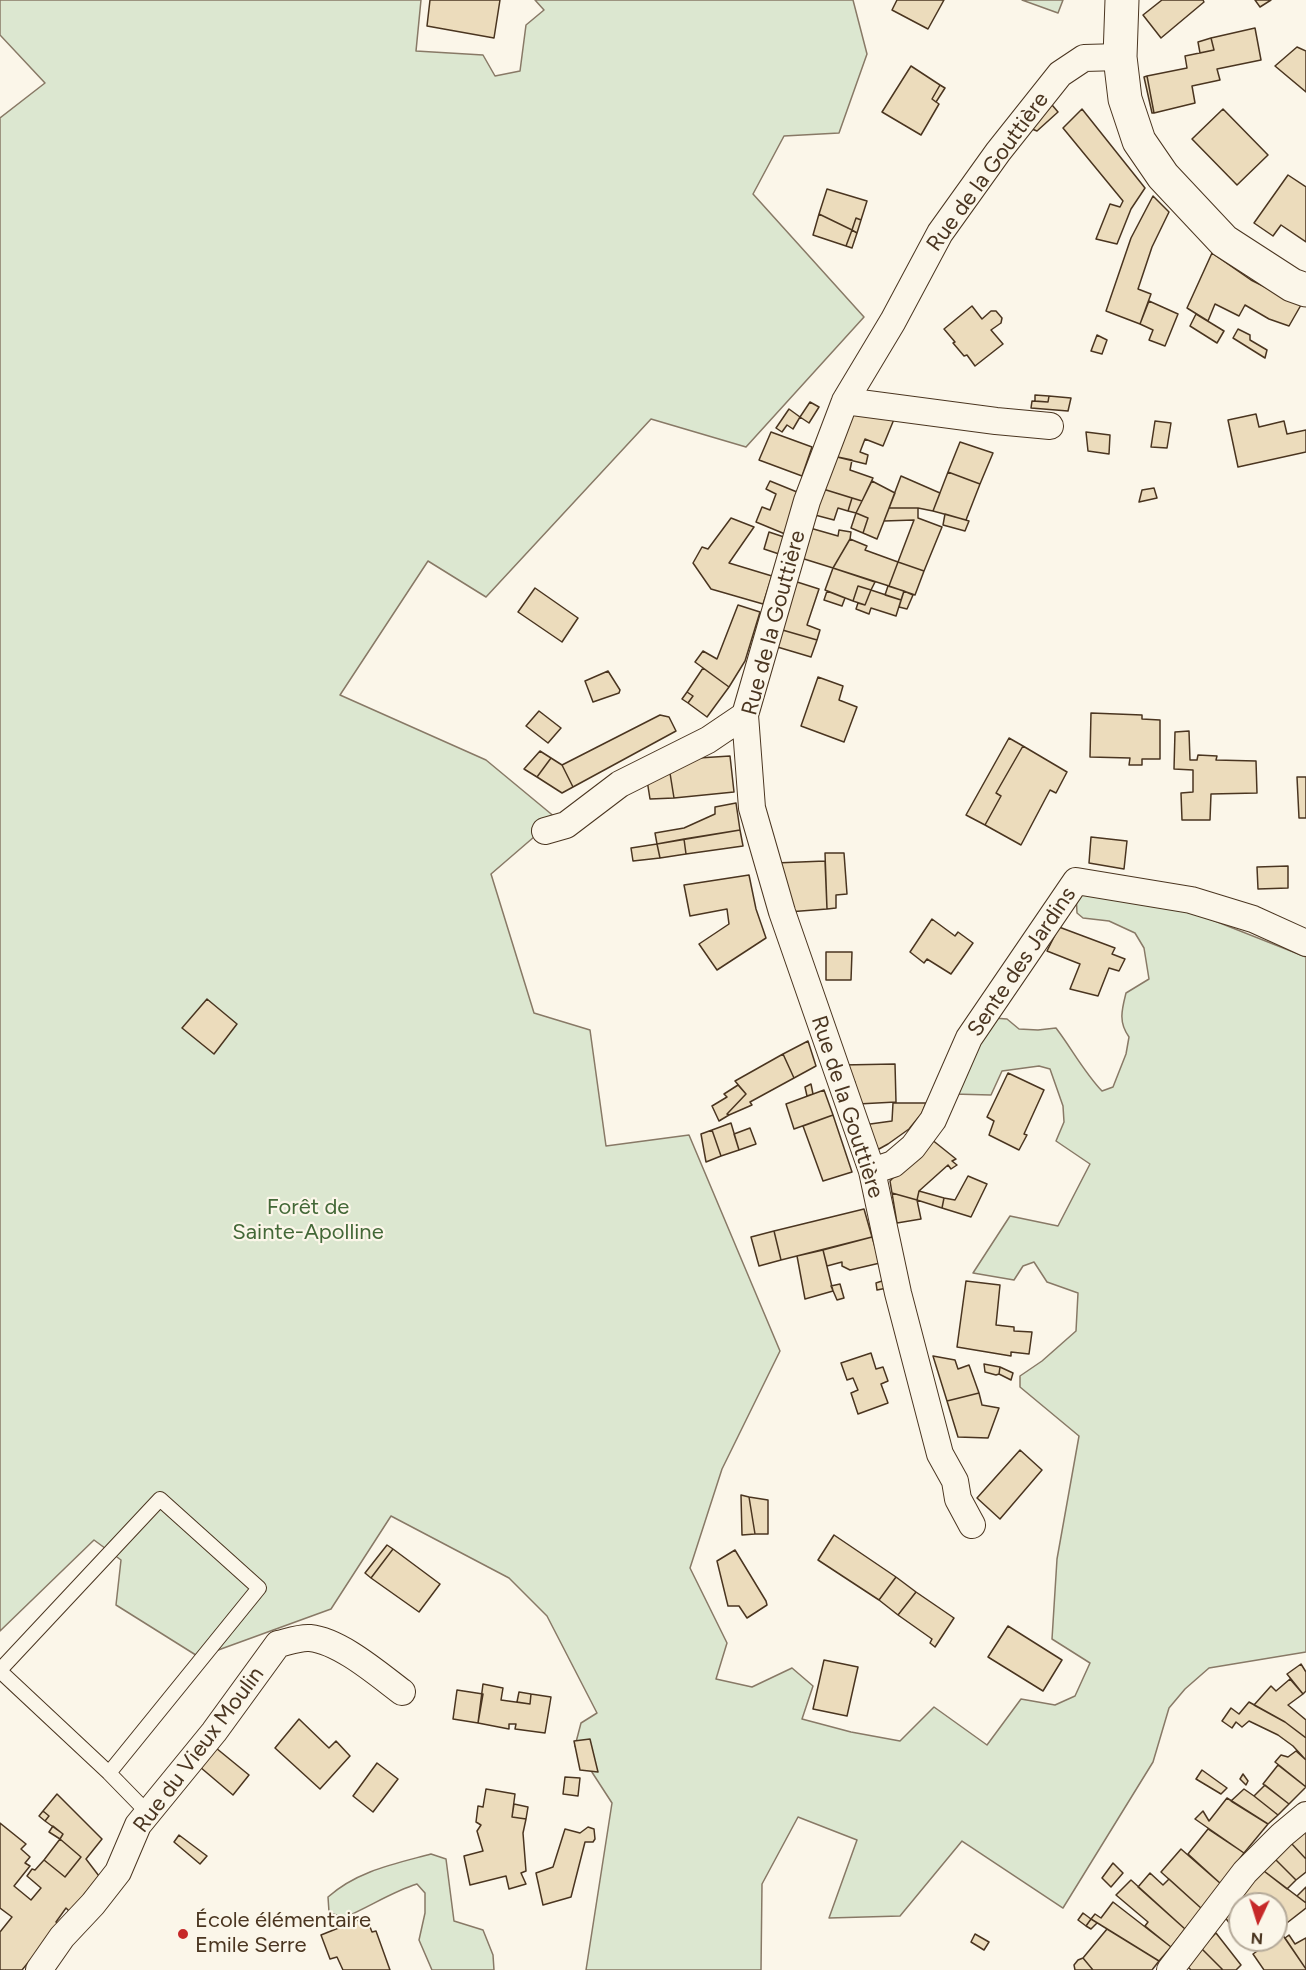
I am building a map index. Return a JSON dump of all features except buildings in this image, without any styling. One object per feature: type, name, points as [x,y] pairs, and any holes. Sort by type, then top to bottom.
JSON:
[{"type":"street","points":[[1122,0],[1120,57],[1125,99],[1139,141],[1163,176],[1224,241],[1292,285],[1306,290]]},
{"type":"street","name":"Rue de la Gouttière","points":[[972,1525],[958,1499],[955,1481],[940,1454],[898,1293],[872,1171],[782,912],[752,808],[745,715],[807,501],[845,400],[893,321],[940,233],[998,152],[1060,74],[1084,58],[1120,57]]},
{"type":"street","points":[[845,400],[996,421],[1050,426]]},
{"type":"street","points":[[545,831],[566,825],[620,784],[708,740],[745,715]]},
{"type":"street","name":"Sente des Jardins","points":[[872,1171],[893,1164],[914,1147],[933,1120],[969,1038],[1076,881],[1191,900],[1254,919],[1306,943]]},
{"type":"street","name":"Rue du Vieux Moulin","points":[[39,1970],[62,1937],[93,1904],[118,1872],[138,1825],[214,1732],[278,1644],[308,1637],[329,1642],[366,1665],[402,1692]]},
{"type":"street","points":[[1170,1970],[1245,1872],[1306,1815]]},
{"type":"lane","points":[[110,1773],[259,1588],[160,1499],[0,1671],[110,1773],[147,1813]]},
{"type":"green space","name":"Forêt de Sainte-Apolline","points":[[0,0],[421,0],[416,51],[483,55],[495,76],[520,71],[526,25],[544,10],[535,0],[853,0],[867,54],[839,133],[784,136],[753,194],[864,317],[746,447],[651,419],[486,597],[428,561],[340,695],[486,760],[556,818],[491,874],[534,1013],[590,1030],[606,1146],[689,1135],[780,1351],[722,1469],[690,1568],[727,1643],[716,1679],[752,1687],[792,1668],[813,1686],[802,1719],[851,1732],[900,1741],[934,1707],[987,1745],[1021,1699],[1055,1705],[1075,1696],[1090,1663],[1052,1639],[1057,1559],[1079,1436],[1020,1387],[1020,1376],[1042,1361],[1076,1331],[1078,1293],[1047,1282],[1034,1262],[1023,1266],[1014,1280],[973,1273],[1010,1216],[1058,1226],[1090,1164],[1056,1141],[1064,1122],[1063,1106],[1050,1069],[1039,1066],[1002,1071],[991,1095],[953,1094],[994,1018],[1007,1019],[1019,1029],[1056,1028],[1102,1091],[1113,1087],[1126,1054],[1129,1037],[1122,1021],[1126,993],[1149,979],[1144,948],[1135,933],[1109,921],[1083,918],[1077,913],[1076,893],[1177,906],[1306,957],[1306,1652],[1209,1668],[1185,1689],[1169,1708],[1153,1762],[1063,1908],[962,1841],[900,1916],[829,1918],[857,1840],[798,1817],[762,1884],[761,1970],[586,1970],[612,1803],[575,1746],[581,1723],[597,1713],[547,1616],[509,1578],[391,1516],[331,1609],[199,1657],[116,1605],[121,1560],[94,1540],[0,1631],[0,118],[45,83],[0,35]]},
{"type":"green space","points":[[1022,0],[1063,0],[1058,13]]},
{"type":"green space","points":[[431,1854],[446,1859],[454,1921],[483,1930],[493,1955],[494,1970],[432,1970],[419,1940],[425,1913],[425,1893],[417,1884],[343,1918],[329,1912],[328,1897],[351,1881],[376,1870]]},
{"type":"place","name":"École élémentaire Emile Serre","points":[[183,1934]]}]
